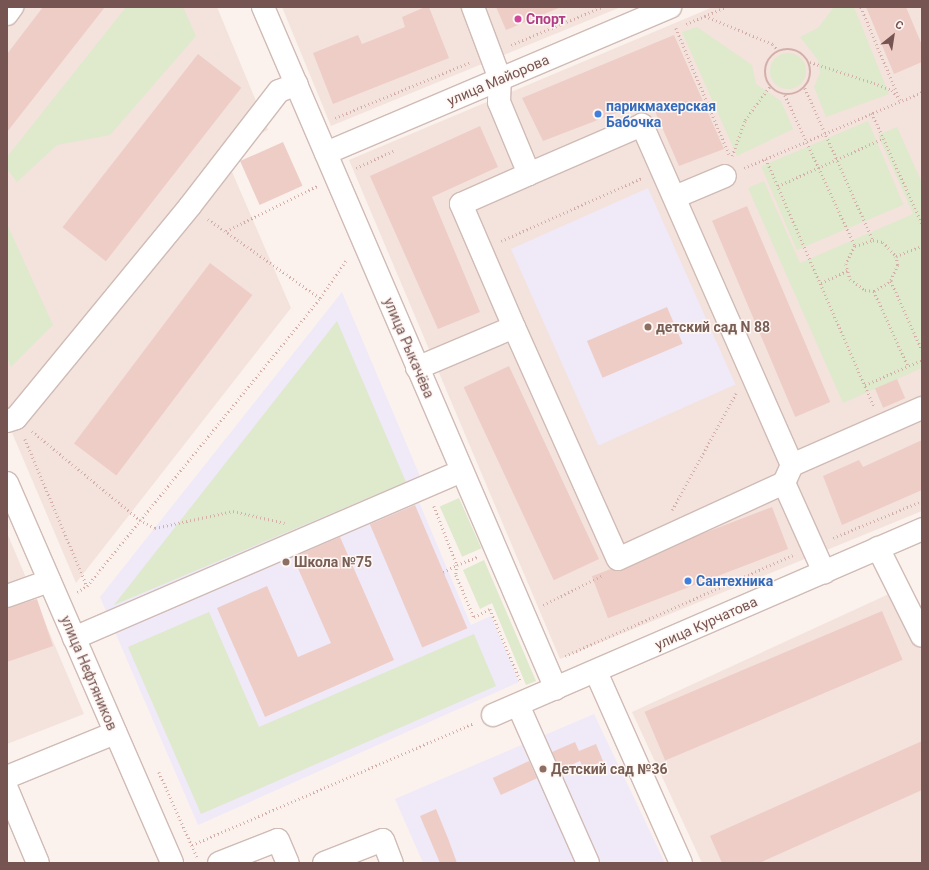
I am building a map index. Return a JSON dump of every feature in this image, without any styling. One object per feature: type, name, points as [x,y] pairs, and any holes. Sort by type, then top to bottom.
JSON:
[{"type":"street","points":[[7,14],[12,7]]},
{"type":"street","name":"улица Рыкачёва","points":[[263,7],[556,689]]},
{"type":"street","points":[[473,7],[492,53],[500,79],[499,102],[529,174]]},
{"type":"street","name":"улица Майорова","points":[[326,153],[670,7]]},
{"type":"street","points":[[12,420],[190,206],[279,91],[297,84]]},
{"type":"street","points":[[824,572],[813,547],[788,474],[675,197],[642,125],[460,204],[618,559],[788,474],[882,425],[922,408]]},
{"type":"street","points":[[675,197],[725,176]]},
{"type":"street","points":[[417,368],[514,327]]},
{"type":"street","points":[[74,638],[324,532],[462,471]]},
{"type":"street","name":"улица Нефтяников","points":[[7,483],[172,863]]},
{"type":"street","name":"улица Курчатова","points":[[493,715],[596,672],[922,529]]},
{"type":"street","points":[[878,548],[922,636]]},
{"type":"street","points":[[7,596],[49,581]]},
{"type":"street","points":[[596,672],[681,863]]},
{"type":"street","points":[[524,702],[588,863]]},
{"type":"street","points":[[7,777],[115,733]]},
{"type":"street","points":[[7,789],[38,863]]},
{"type":"street","points":[[219,863],[278,840],[288,863]]},
{"type":"street","points":[[324,863],[383,840],[392,863]]},
{"type":"path","points":[[328,121],[602,7]]},
{"type":"path","points":[[861,7],[900,100]]},
{"type":"path","points":[[705,16],[773,44],[779,51]]},
{"type":"path","points":[[676,28],[731,158],[745,120],[770,86]]},
{"type":"path","points":[[855,246],[785,95],[770,86],[766,67],[779,51],[795,50],[809,62],[892,90],[900,100]]},
{"type":"path","points":[[785,95],[805,88],[812,73],[809,62]]},
{"type":"path","points":[[805,88],[873,240]]},
{"type":"path","points":[[725,176],[900,100],[922,92]]},
{"type":"path","points":[[872,113],[922,223]]},
{"type":"path","points":[[778,186],[884,138]]},
{"type":"path","points":[[766,158],[882,425]]},
{"type":"path","points":[[480,251],[662,169]]},
{"type":"path","points":[[226,232],[335,175]]},
{"type":"path","points":[[190,206],[320,298]]},
{"type":"path","points":[[873,240],[883,242],[896,256],[897,270],[891,281],[874,291],[856,286],[847,272],[847,258],[855,246],[873,240]]},
{"type":"path","points":[[896,256],[922,246]]},
{"type":"path","points":[[70,589],[76,593],[87,586],[320,298],[350,254]]},
{"type":"path","points":[[820,283],[847,272]]},
{"type":"path","points":[[891,281],[922,350]]},
{"type":"path","points":[[874,291],[908,366]]},
{"type":"path","points":[[865,385],[922,360]]},
{"type":"path","points":[[654,541],[738,390]]},
{"type":"path","points":[[12,420],[140,520],[155,528],[233,511],[324,532]]},
{"type":"path","points":[[12,420],[87,586]]},
{"type":"path","points":[[559,658],[922,501]]},
{"type":"path","points":[[538,608],[609,572],[618,559]]},
{"type":"path","points":[[443,572],[457,565],[456,575],[474,617],[490,609],[524,702]]},
{"type":"path","points":[[192,845],[493,715]]},
{"type":"shaded area","points":[[7,7],[217,7],[268,130],[223,151],[291,308],[76,583],[7,421]]},
{"type":"shaded area","points":[[282,7],[621,7],[331,126]]},
{"type":"shaded area","points":[[713,7],[922,7],[922,511],[560,659],[349,160]]},
{"type":"shaded area","points":[[648,188],[735,384],[598,445],[511,249]]},
{"type":"shaded area","name":"Школа №75","points":[[342,292],[428,495],[419,502],[471,625],[491,616],[519,682],[198,825],[100,597]]},
{"type":"shaded area","points":[[7,533],[84,714],[7,744]]},
{"type":"shaded area","points":[[902,588],[922,630],[922,863],[702,863],[632,712]]},
{"type":"shaded area","name":"Детский сад №36","points":[[594,714],[665,863],[423,863],[395,799]]},
{"type":"green space","points":[[126,7],[183,7],[196,36],[110,135],[57,145],[17,182],[7,169],[7,157]]},
{"type":"green space","points":[[834,7],[854,7],[889,94],[826,117],[814,87],[820,73],[818,60],[800,37],[818,28]]},
{"type":"green space","points":[[697,27],[752,65],[756,84],[781,101],[793,129],[737,156],[682,32]]},
{"type":"green space","points":[[788,53],[798,56],[803,61],[806,71],[803,81],[798,86],[788,89],[778,86],[773,81],[770,71],[773,61],[778,56]]},
{"type":"green space","points":[[868,121],[904,205],[797,250],[761,166]]},
{"type":"green space","points":[[897,127],[922,183],[922,368],[843,403],[748,188],[764,181],[800,263],[913,214],[878,135]]},
{"type":"green space","points":[[7,224],[53,325],[11,367],[7,357]]},
{"type":"green space","points":[[337,321],[406,482],[114,605]]},
{"type":"green space","points":[[459,498],[481,548],[462,557],[440,507]]},
{"type":"green space","points":[[484,560],[536,681],[526,685],[492,603],[480,609],[463,570]]},
{"type":"green space","points":[[209,612],[259,727],[474,634],[496,686],[201,814],[128,647]]},
{"type":"building","points":[[43,7],[105,7],[7,132],[7,54]]},
{"type":"building","points":[[425,7],[429,7],[449,58],[333,104],[313,53],[358,35],[362,44],[405,27],[402,17]]},
{"type":"building","name":"Спорт","points":[[496,7],[561,7],[506,30]]},
{"type":"building","points":[[866,7],[906,7],[922,45],[922,62],[894,74]]},
{"type":"building","points":[[674,35],[724,149],[679,166],[650,100],[543,141],[522,98]]},
{"type":"building","points":[[198,54],[241,88],[106,261],[63,227]]},
{"type":"building","points":[[480,126],[498,167],[432,197],[480,312],[438,329],[370,176]]},
{"type":"building","points":[[283,142],[303,186],[260,205],[240,161]]},
{"type":"building","points":[[747,206],[830,402],[795,417],[712,221]]},
{"type":"building","points":[[210,263],[252,295],[116,475],[74,443]]},
{"type":"building","points":[[667,307],[683,344],[603,378],[587,341]]},
{"type":"building","points":[[509,366],[599,559],[554,580],[464,387]]},
{"type":"building","points":[[897,379],[905,398],[883,408],[875,388]]},
{"type":"building","points":[[922,440],[922,490],[842,525],[823,476],[859,460],[863,467]]},
{"type":"building","points":[[415,505],[467,628],[422,647],[370,524]]},
{"type":"building","points":[[772,507],[788,549],[608,618],[592,576]]},
{"type":"building","points":[[340,537],[394,660],[265,717],[217,608],[267,586],[298,657],[331,643],[293,557]]},
{"type":"building","points":[[37,599],[53,646],[7,662],[7,608]]},
{"type":"building","points":[[882,611],[903,660],[665,761],[645,712]]},
{"type":"building","points":[[922,741],[922,790],[759,863],[722,863],[710,836]]},
{"type":"building","points":[[575,742],[579,751],[596,744],[603,761],[584,769],[580,761],[560,770],[552,752]]},
{"type":"building","points":[[529,761],[537,778],[501,795],[493,778]]},
{"type":"building","points":[[436,809],[457,863],[440,863],[420,816]]},
{"type":"place","name":"Спорт","points":[[518,19]]},
{"type":"place","name":"парикмахерская Бабочка","points":[[598,114]]},
{"type":"place","name":"детский сад N 88","points":[[648,327]]},
{"type":"place","name":"Школа №75","points":[[286,562]]},
{"type":"place","name":"Сантехника","points":[[688,581]]},
{"type":"place","name":"Детский сад №36","points":[[543,769]]}]
